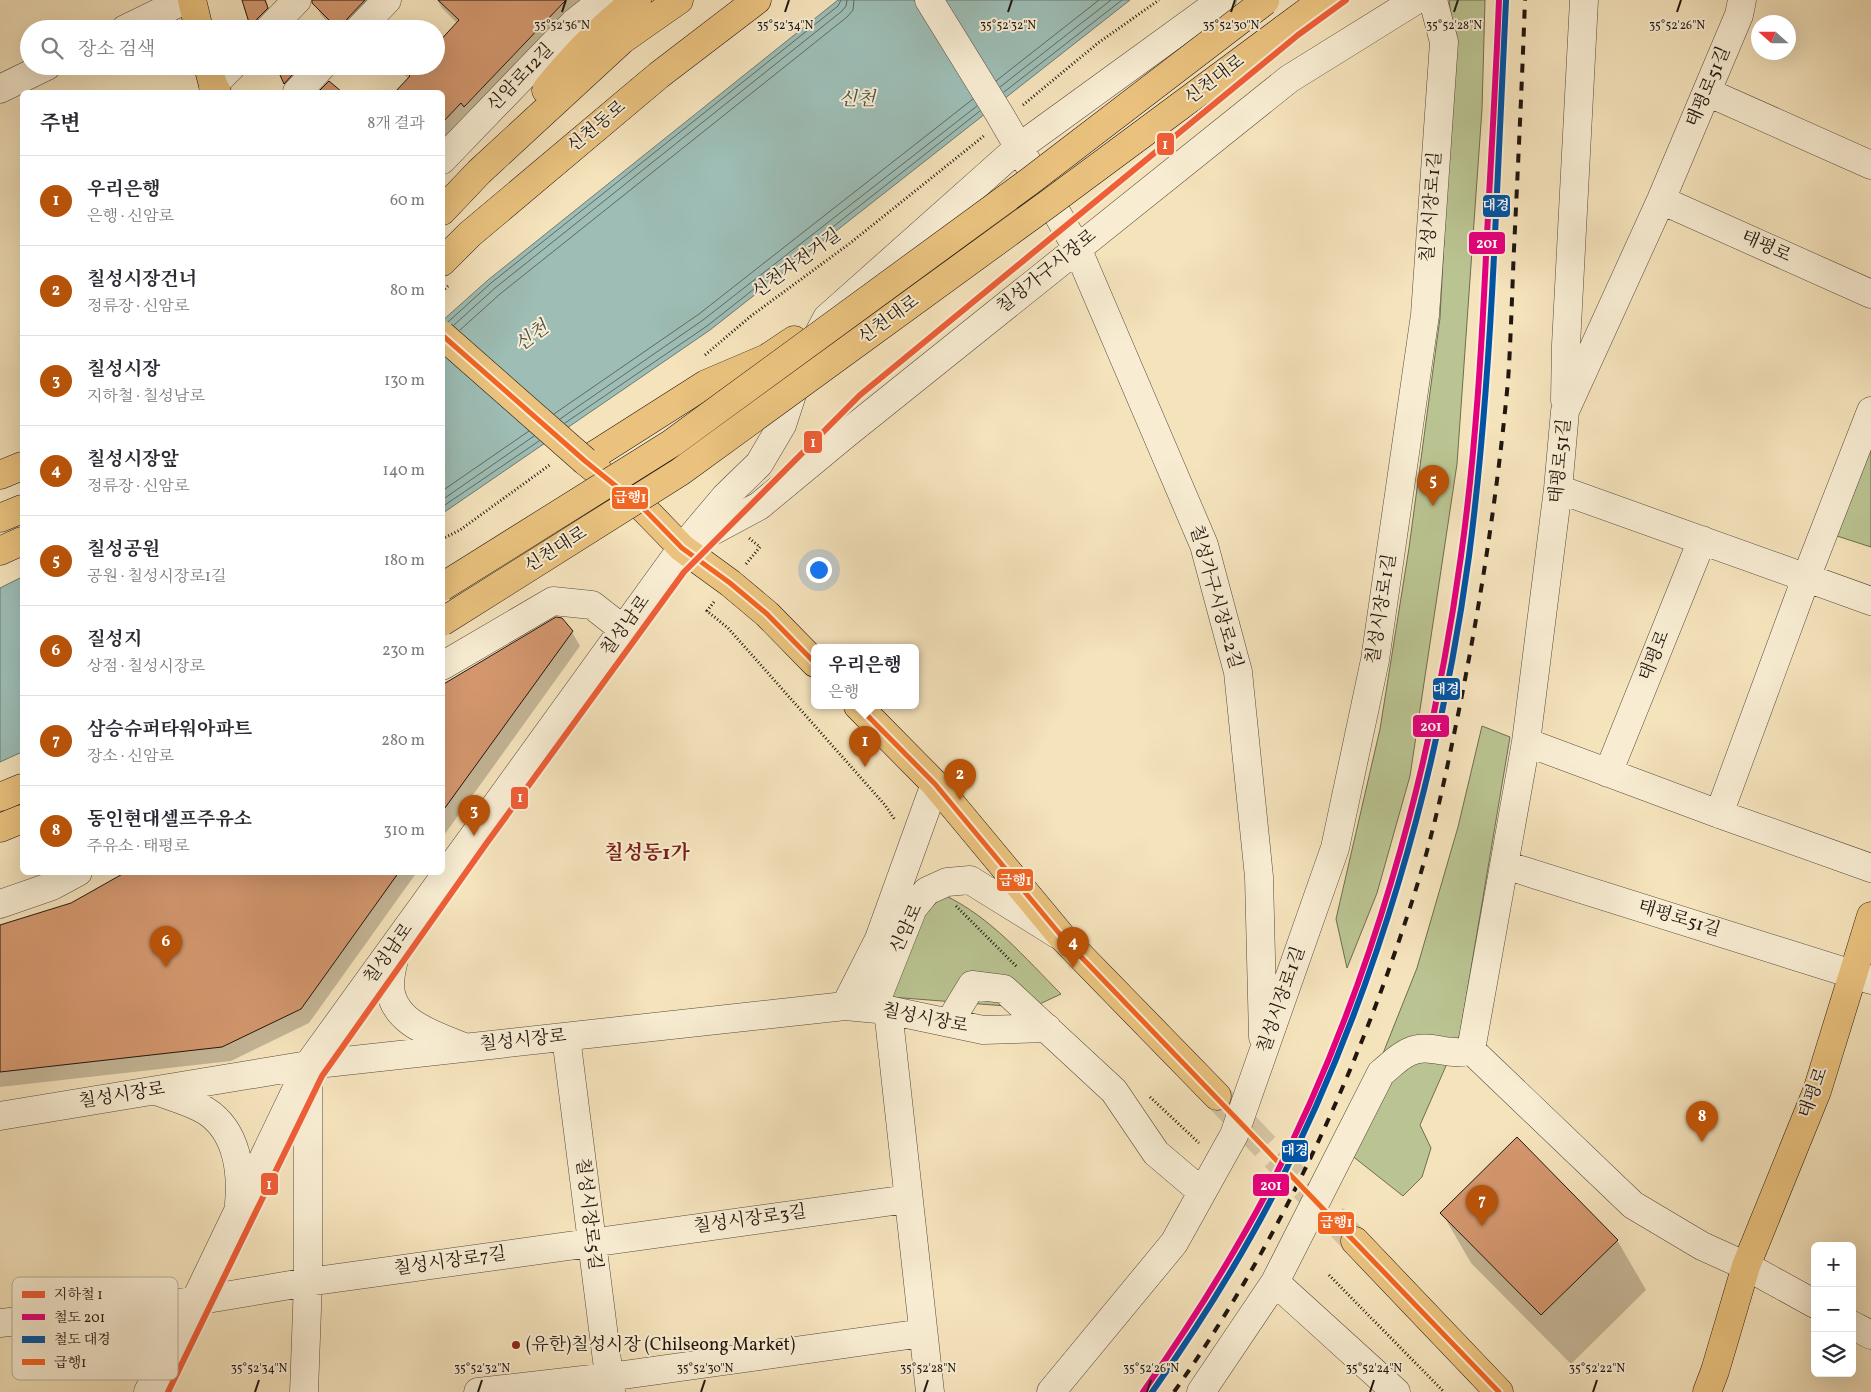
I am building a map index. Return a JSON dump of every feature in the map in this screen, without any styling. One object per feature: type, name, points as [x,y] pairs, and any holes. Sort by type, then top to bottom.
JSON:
[{"type":"main road","points":[[192,0],[197,20]]},
{"type":"main road","points":[[479,172],[563,69],[621,12],[636,0]]},
{"type":"main road","points":[[445,208],[479,172],[622,40],[679,0]]},
{"type":"main road","name":"신천동로","points":[[445,259],[470,234],[659,75],[757,0]]},
{"type":"main road","name":"신천대로","points":[[445,620],[680,472],[1040,210],[1323,0]]},
{"type":"main road","name":"신천대로","points":[[445,585],[672,443],[1030,181],[1266,1]]},
{"type":"main road","points":[[585,461],[706,384],[767,358],[827,318]]},
{"type":"main road","points":[[445,338],[585,461],[644,508],[682,548],[738,589],[767,614],[811,659]]},
{"type":"main road","points":[[0,475],[20,467]]},
{"type":"main road","points":[[0,518],[20,510]]},
{"type":"main road","points":[[0,551],[20,542]]},
{"type":"main road","name":"신암로","points":[[861,709],[935,784],[1063,938],[1217,1096]]},
{"type":"main road","points":[[0,797],[20,789]]},
{"type":"main road","points":[[0,828],[20,820]]},
{"type":"main road","name":"태평로","points":[[1707,1392],[1716,1371],[1746,1266],[1862,977],[1871,916]]},
{"type":"main road","points":[[1355,1241],[1491,1387]]},
{"type":"street","points":[[143,20],[184,0]]},
{"type":"street","points":[[278,20],[297,0]]},
{"type":"street","points":[[368,20],[387,0]]},
{"type":"street","name":"신암로12길","points":[[445,157],[574,23],[603,0]]},
{"type":"street","name":"칠성가구시장로2길","points":[[929,0],[1077,248],[1204,545],[1238,672],[1259,877],[1264,1054]]},
{"type":"street","name":"칠성남로","points":[[178,1334],[308,1066],[682,548],[725,497],[759,464],[782,425],[800,367],[827,318],[1018,148],[1222,0]]},
{"type":"street","name":"칠성가구시장로","points":[[682,548],[759,506],[1289,79],[1416,0]]},
{"type":"street","name":"칠성시장로1길","points":[[1051,1392],[1174,1243],[1234,1135],[1335,848],[1375,660],[1425,315],[1444,42],[1433,0]]},
{"type":"street","points":[[1565,411],[1566,344],[1584,0]]},
{"type":"street","name":"태평로51길","points":[[1471,1050],[1526,742],[1558,489],[1565,411],[1661,200],[1740,15],[1742,0]]},
{"type":"street","points":[[0,89],[29,75]]},
{"type":"street","points":[[299,90],[313,75]]},
{"type":"street","points":[[1707,92],[1871,164]]},
{"type":"street","name":"태평로","points":[[1661,200],[1871,294]]},
{"type":"street","points":[[1719,814],[1806,578],[1871,411]]},
{"type":"street","points":[[1558,489],[1871,601]]},
{"type":"street","name":"태평로","points":[[1608,773],[1702,540]]},
{"type":"street","points":[[445,664],[553,601],[592,605],[624,630]]},
{"type":"street","points":[[1526,742],[1871,868]]},
{"type":"street","points":[[845,1006],[879,940],[935,784]]},
{"type":"street","name":"태평로51길","points":[[1505,865],[1862,977]]},
{"type":"street","points":[[0,904],[52,886],[72,875]]},
{"type":"street","name":"신암로","points":[[845,1006],[878,996],[913,908],[927,891],[947,882],[970,880],[1063,938]]},
{"type":"street","points":[[398,941],[390,985],[394,1005],[402,1016],[418,1028],[465,1048]]},
{"type":"street","points":[[948,1023],[972,985],[1004,989],[1114,1091],[1156,1153],[1202,1192]]},
{"type":"street","name":"칠성시장로","points":[[0,1116],[308,1066],[845,1006],[888,1010],[983,1030],[1047,1028]]},
{"type":"street","points":[[888,1010],[930,1392]]},
{"type":"street","name":"칠성시장로5길","points":[[566,1037],[610,1384]]},
{"type":"street","points":[[1201,1392],[1275,1282],[1381,1073],[1410,1051],[1432,1048],[1462,1054],[1471,1050],[1633,1205],[1702,1246],[1746,1266],[1811,1302]]},
{"type":"street","points":[[304,1392],[308,1282],[308,1066]]},
{"type":"street","points":[[156,1090],[205,1110],[216,1119],[226,1132],[236,1152],[239,1171],[238,1212]]},
{"type":"street","name":"칠성시장로3길","points":[[592,1242],[908,1199]]},
{"type":"street","name":"칠성시장로7길","points":[[178,1303],[308,1282],[592,1242]]},
{"type":"street","points":[[1275,1282],[1396,1392]]},
{"type":"street","points":[[1856,1327],[1871,1335]]},
{"type":"street","points":[[478,1392],[610,1384],[924,1333]]},
{"type":"street","name":"칠성남로","points":[[148,1392],[154,1380]]},
{"type":"path","name":"신천자전거길","points":[[701,359],[751,316],[849,244],[1098,43],[1159,0]]},
{"type":"path","points":[[445,538],[460,530],[554,462]]},
{"type":"path","points":[[1329,1275],[1444,1392]]},
{"type":"green space","points":[[1449,0],[1485,0],[1482,109],[1457,464],[1410,776],[1377,893],[1347,968],[1336,919],[1380,729],[1409,548],[1440,318],[1454,44]]},
{"type":"green space","points":[[1871,448],[1871,547],[1837,536]]},
{"type":"green space","points":[[1482,726],[1510,737],[1460,1034],[1420,1125],[1431,1148],[1422,1177],[1403,1196],[1341,1147],[1374,1076],[1417,968],[1458,827]]},
{"type":"green space","points":[[944,895],[961,904],[992,926],[1061,994],[1031,1008],[878,996],[921,918]]},
{"type":"water","name":"신천","points":[[838,0],[1130,0],[710,330],[445,512],[445,318],[488,280]]},
{"type":"water","points":[[20,578],[20,753],[0,762],[0,588]]},
{"type":"building","points":[[242,0],[265,0],[268,8],[257,20],[248,20]]},
{"type":"building","points":[[312,0],[365,0],[347,20],[329,20],[312,3]]},
{"type":"building","points":[[438,0],[566,0],[464,107],[461,103],[445,120],[445,90],[397,90],[409,75],[445,75],[445,35],[459,20]]},
{"type":"building","points":[[280,75],[292,75],[284,84]]},
{"type":"building","points":[[329,81],[340,90],[320,90]]},
{"type":"building","points":[[556,617],[562,618],[573,631],[445,808],[445,683]]},
{"type":"building","points":[[121,875],[397,875],[301,1009],[222,1047],[0,1072],[0,925],[71,903]]},
{"type":"building","points":[[1517,1137],[1618,1240],[1541,1315],[1440,1213]]},
{"type":"tunnel","points":[[1217,1096],[1355,1241]]},
{"type":"railway","points":[[1174,1392],[1213,1334],[1249,1275],[1283,1214],[1314,1151],[1369,1023],[1393,958],[1415,892],[1435,820],[1476,620],[1489,541],[1504,421],[1510,348],[1525,0]]},
{"type":"metro line","name":"1","points":[[178,1371],[322,1076],[486,844],[684,572],[860,395],[1298,35],[1346,0]]},
{"type":"metro line","name":"1","points":[[168,1392],[174,1380]]},
{"type":"rail line","name":"201","points":[[1143,1392],[1176,1344],[1238,1244],[1267,1192],[1303,1118],[1336,1041],[1365,963],[1391,883],[1413,802],[1448,638],[1471,476],[1483,315],[1499,0]]},
{"type":"rail line","name":"대경","points":[[1152,1392],[1185,1344],[1247,1244],[1275,1192],[1311,1117],[1344,1040],[1373,962],[1399,882],[1421,802],[1456,638],[1469,556],[1478,476],[1491,316],[1506,0]]},
{"type":"transit line","name":"급행1","points":[[445,338],[585,461],[643,508],[682,548],[730,583],[767,614],[811,659]]},
{"type":"transit line","name":"급행1","points":[[861,709],[935,784],[1063,938],[1499,1392]]},
{"type":"place","name":"칠성공원","points":[[1433,506]]},
{"type":"place","name":"우리은행","points":[[865,767]]},
{"type":"place","name":"칠성시장건너","points":[[960,800]]},
{"type":"place","name":"칠성시장","points":[[474,836]]},
{"type":"place","name":"질성지","points":[[166,967]]},
{"type":"place","name":"칠성시장앞","points":[[1073,968]]},
{"type":"place","name":"동인현대셀프주유소","points":[[1702,1142]]},
{"type":"place","name":"삼승슈퍼타워아파트","points":[[1482,1226]]},
{"type":"place","name":"(유한)칠성시장 (Chilseong Market)","points":[[516,1345]]},
{"type":"district","name":"칠성동1가","points":[[647,854]]}]
